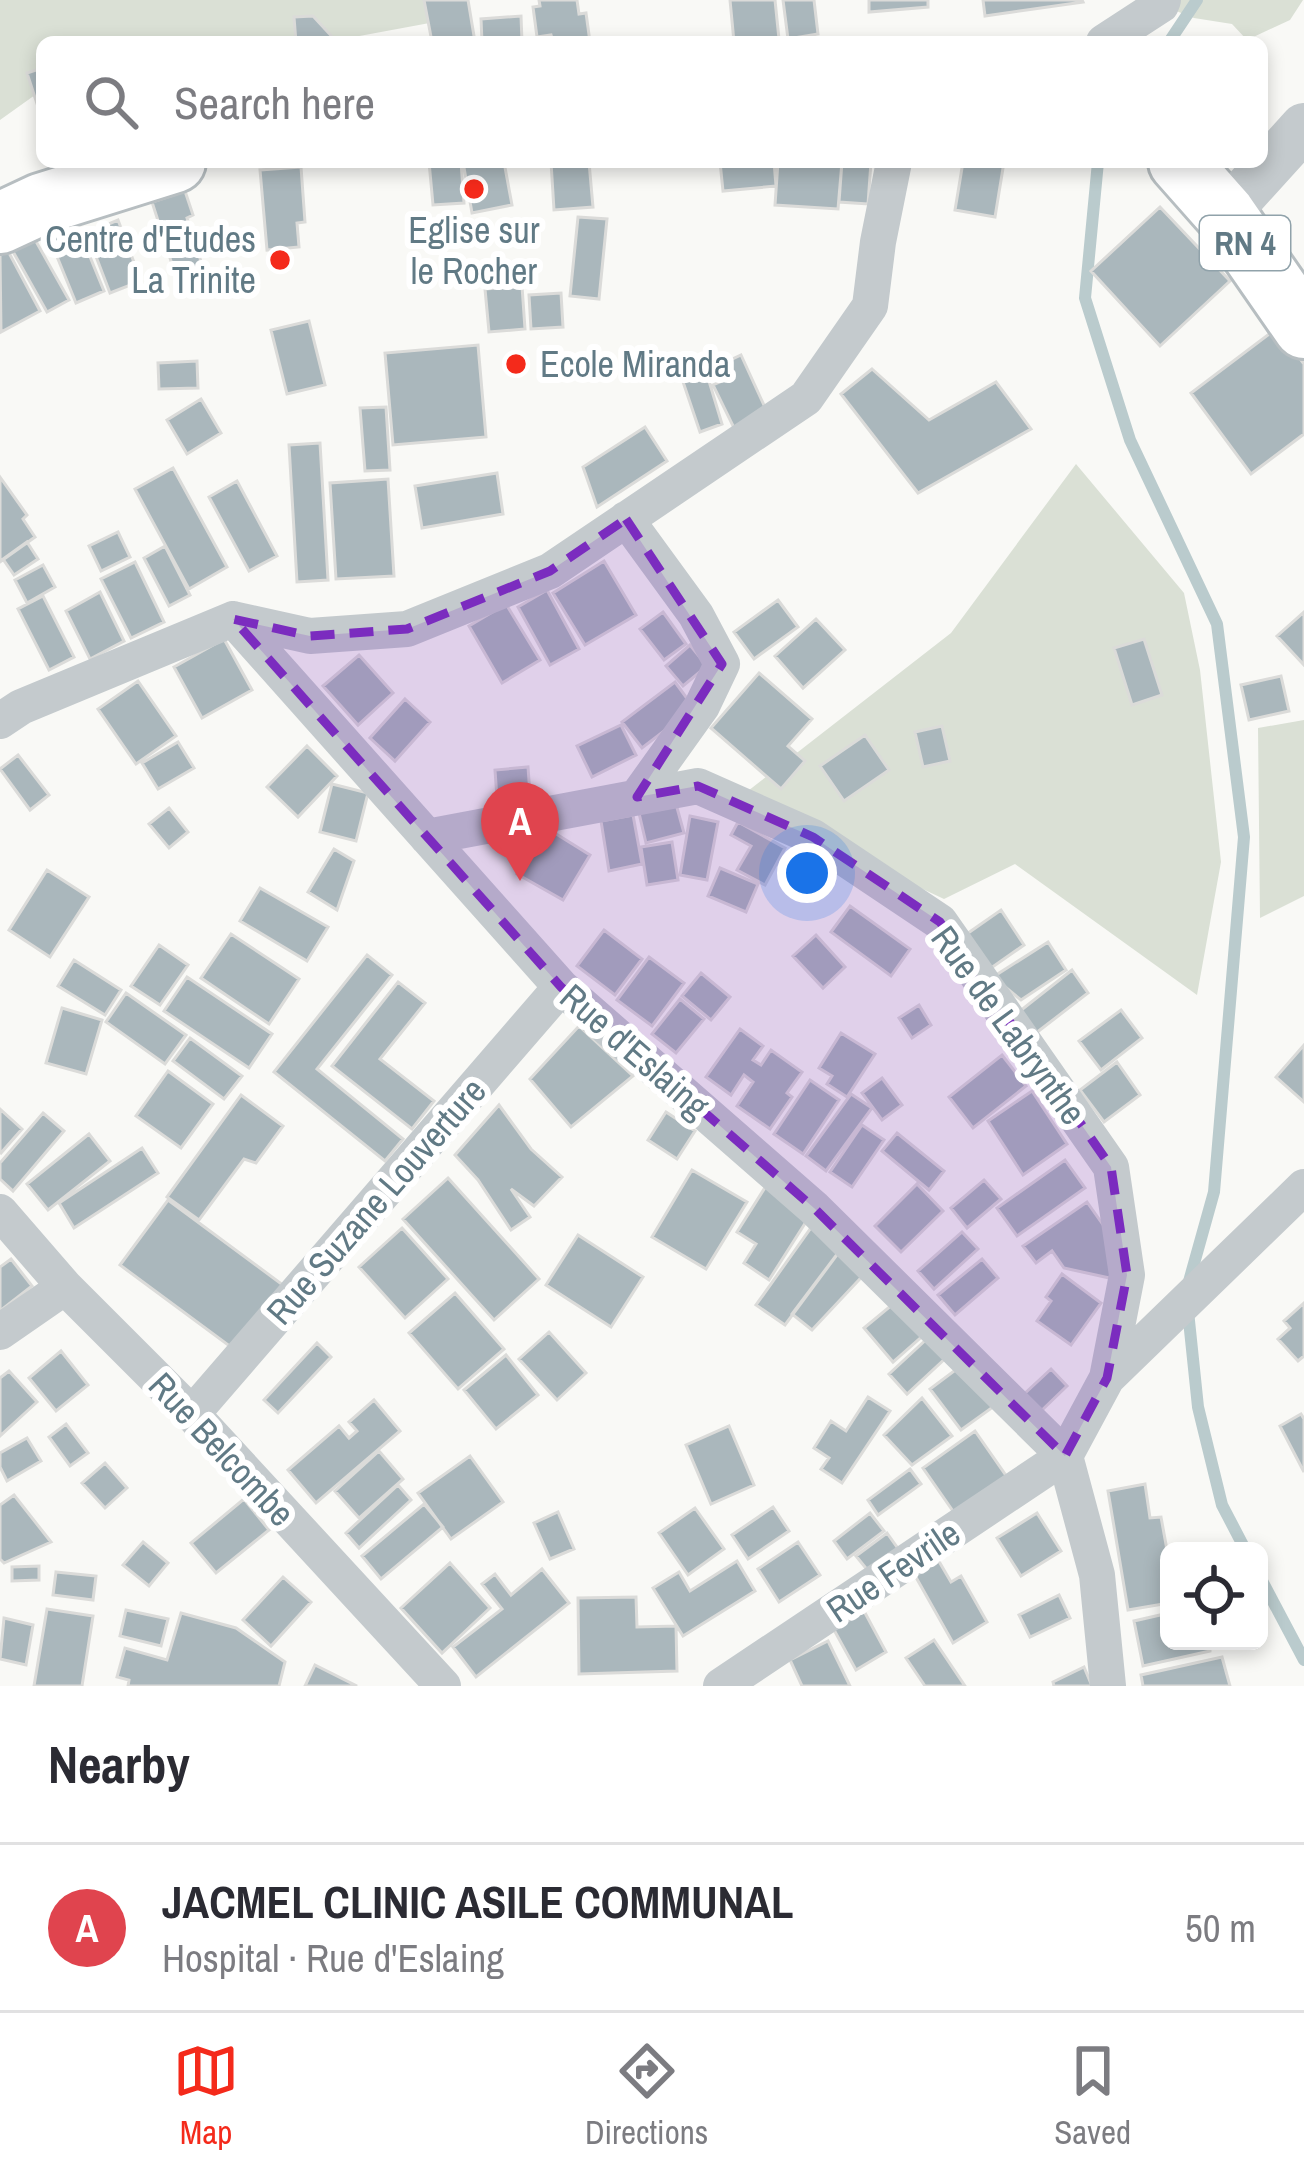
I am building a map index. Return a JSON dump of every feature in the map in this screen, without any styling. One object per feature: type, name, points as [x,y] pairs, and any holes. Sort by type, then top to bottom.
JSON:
[{"type":"main road","points":[[0,223],[41,204],[156,168]]},
{"type":"main road","name":"RN 4","points":[[1184,168],[1225,214],[1304,328]]},
{"type":"street","points":[[1113,36],[1163,0]]},
{"type":"street","points":[[1268,167],[1304,127]]},
{"type":"street","points":[[0,721],[21,707],[233,619],[310,636],[407,629],[550,571],[806,398],[870,306],[893,168]]},
{"type":"street","points":[[1225,214],[1267,168]]},
{"type":"street","points":[[626,519],[696,615],[722,664],[702,706],[637,797]]},
{"type":"street","name":"Rue d'Eslaing","points":[[233,619],[561,987],[814,1208],[1065,1456]]},
{"type":"street","name":"Rue de Labrynthe","points":[[427,837],[698,785],[813,837],[940,922],[1112,1167],[1127,1275],[1120,1365]]},
{"type":"street","name":"Rue Suzane Louverture","points":[[192,1414],[561,987]]},
{"type":"street","points":[[1108,1686],[1097,1575],[1065,1456],[1120,1365],[1304,1187]]},
{"type":"street","name":"Rue Belcombe","points":[[0,1213],[443,1686]]},
{"type":"street","points":[[0,1332],[65,1287]]},
{"type":"street","name":"Rue Fevrile","points":[[721,1686],[1065,1456]]},
{"type":"highlighted area","points":[[626,519],[722,664],[637,797],[698,786],[813,837],[940,922],[1111,1167],[1127,1275],[1107,1378],[1065,1456],[814,1208],[561,987],[233,619],[310,636],[407,629],[550,571]]},
{"type":"shaded area","points":[[0,0],[430,0],[435,22],[359,36],[36,36],[36,94],[0,120]]},
{"type":"shaded area","points":[[1163,0],[1303,0],[1290,20],[1256,36],[1243,36],[1232,24],[1194,18],[1161,5]]},
{"type":"shaded area","points":[[1076,464],[1184,593],[1200,670],[1221,862],[1197,995],[1015,864],[944,899],[735,801],[951,633]]},
{"type":"shaded area","points":[[1304,720],[1304,896],[1260,918],[1258,728]]},
{"type":"building","points":[[424,0],[468,0],[474,36],[431,36]]},
{"type":"building","points":[[539,0],[577,0],[579,14],[586,13],[589,36],[537,36],[533,7],[540,6]]},
{"type":"building","points":[[730,0],[775,0],[779,36],[733,36]]},
{"type":"building","points":[[783,0],[814,0],[818,34],[788,36]]},
{"type":"building","points":[[869,0],[928,0],[928,7],[869,12]]},
{"type":"building","points":[[983,0],[1082,0],[1083,2],[985,16]]},
{"type":"building","points":[[313,16],[331,36],[296,36],[294,17]]},
{"type":"building","points":[[521,16],[522,36],[482,36],[481,19]]},
{"type":"building","points":[[36,70],[36,101],[27,73]]},
{"type":"building","points":[[301,168],[305,222],[297,223],[299,247],[267,250],[260,170]]},
{"type":"building","points":[[430,168],[461,168],[464,203],[433,205]]},
{"type":"building","points":[[464,168],[505,168],[512,205],[472,213]]},
{"type":"building","points":[[551,168],[590,168],[593,207],[554,210]]},
{"type":"building","points":[[721,168],[774,168],[776,186],[723,191]]},
{"type":"building","points":[[778,168],[841,168],[838,209],[775,205]]},
{"type":"building","points":[[842,168],[871,168],[868,204],[839,202]]},
{"type":"building","points":[[962,168],[1003,168],[995,217],[955,210]]},
{"type":"building","points":[[185,191],[193,215],[187,218],[206,277],[179,286],[152,202]]},
{"type":"building","points":[[1160,207],[1230,281],[1160,346],[1091,271]]},
{"type":"building","points":[[578,217],[607,219],[599,299],[570,296]]},
{"type":"building","points":[[118,220],[141,281],[110,293],[87,233]]},
{"type":"building","points":[[77,225],[104,291],[76,303],[49,237]]},
{"type":"building","points":[[33,236],[69,300],[47,312],[11,248]]},
{"type":"building","points":[[8,251],[40,311],[1,332],[0,255]]},
{"type":"building","points":[[522,286],[525,329],[489,332],[485,289]]},
{"type":"building","points":[[561,293],[563,327],[531,329],[529,295]]},
{"type":"building","points":[[309,321],[325,385],[287,394],[271,330]]},
{"type":"building","points":[[1277,328],[1304,364],[1304,434],[1251,474],[1191,393]]},
{"type":"building","points":[[478,345],[486,437],[393,445],[385,353]]},
{"type":"building","points":[[741,355],[768,414],[735,430],[713,385],[729,378],[722,364]]},
{"type":"building","points":[[715,358],[721,376],[709,381],[722,424],[700,432],[679,370]]},
{"type":"building","points":[[197,361],[198,388],[159,389],[158,363]]},
{"type":"building","points":[[872,369],[929,420],[996,382],[1031,429],[918,493],[841,394]]},
{"type":"building","points":[[201,399],[221,433],[187,454],[167,420]]},
{"type":"building","points":[[386,407],[390,470],[365,471],[360,408]]},
{"type":"building","points":[[645,427],[667,461],[597,507],[583,467]]},
{"type":"building","points":[[320,443],[328,580],[297,582],[289,445]]},
{"type":"building","points":[[173,468],[227,567],[189,589],[135,489]]},
{"type":"building","points":[[497,473],[503,514],[422,528],[415,486]]},
{"type":"building","points":[[0,477],[27,515],[23,519],[35,537],[0,562]]},
{"type":"building","points":[[388,479],[394,576],[336,579],[330,483]]},
{"type":"building","points":[[237,481],[277,556],[249,571],[209,497]]},
{"type":"building","points":[[118,532],[130,557],[101,571],[89,546]]},
{"type":"building","points":[[27,542],[38,559],[14,575],[3,559]]},
{"type":"building","points":[[165,546],[190,595],[169,606],[144,558]]},
{"type":"building","points":[[604,561],[636,615],[585,645],[553,593]]},
{"type":"building","points":[[135,562],[164,622],[131,638],[101,579]]},
{"type":"building","points":[[43,565],[55,587],[27,603],[15,580]]},
{"type":"building","points":[[547,590],[579,649],[550,665],[518,607]]},
{"type":"building","points":[[100,592],[124,641],[90,659],[66,611]]},
{"type":"building","points":[[43,596],[74,657],[49,670],[18,609]]},
{"type":"building","points":[[778,600],[798,627],[754,659],[734,632]]},
{"type":"building","points":[[506,604],[540,660],[502,683],[469,626]]},
{"type":"building","points":[[663,612],[686,644],[664,660],[640,629]]},
{"type":"building","points":[[1304,612],[1304,665],[1277,636]]},
{"type":"building","points":[[816,619],[845,650],[803,688],[775,656]]},
{"type":"building","points":[[224,639],[252,690],[202,718],[174,667]]},
{"type":"building","points":[[1144,639],[1162,695],[1132,705],[1114,648]]},
{"type":"building","points":[[690,645],[707,666],[683,686],[666,666]]},
{"type":"building","points":[[359,655],[393,693],[358,725],[323,686]]},
{"type":"building","points":[[759,673],[812,719],[788,746],[805,761],[781,789],[711,728]]},
{"type":"building","points":[[1281,676],[1289,711],[1249,720],[1241,685]]},
{"type":"building","points":[[138,681],[176,736],[136,764],[98,709]]},
{"type":"building","points":[[675,682],[694,708],[642,748],[622,722]]},
{"type":"building","points":[[405,699],[430,722],[395,761],[370,738]]},
{"type":"building","points":[[621,725],[636,755],[592,777],[577,746]]},
{"type":"building","points":[[942,726],[950,761],[923,767],[915,732]]},
{"type":"building","points":[[865,735],[889,770],[844,801],[820,766]]},
{"type":"building","points":[[178,742],[194,768],[158,789],[142,763]]},
{"type":"building","points":[[307,746],[337,776],[298,817],[267,787]]},
{"type":"building","points":[[18,755],[49,795],[30,810],[0,769]]},
{"type":"building","points":[[528,767],[530,795],[497,798],[495,770]]},
{"type":"building","points":[[332,784],[368,793],[356,841],[320,832]]},
{"type":"building","points":[[676,804],[684,833],[646,843],[639,813]]},
{"type":"building","points":[[169,808],[188,832],[169,848],[149,824]]},
{"type":"building","points":[[633,815],[642,864],[609,871],[601,821]]},
{"type":"building","points":[[690,816],[718,822],[707,880],[680,875]]},
{"type":"building","points":[[738,822],[785,848],[765,885],[737,870],[751,846],[731,835]]},
{"type":"building","points":[[545,827],[590,855],[563,900],[517,874]]},
{"type":"building","points":[[672,842],[678,880],[647,885],[641,847]]},
{"type":"building","points":[[334,849],[354,861],[337,910],[308,892]]},
{"type":"building","points":[[720,868],[758,884],[746,912],[708,896]]},
{"type":"building","points":[[47,870],[89,897],[50,957],[9,930]]},
{"type":"building","points":[[260,888],[328,927],[307,961],[240,921]]},
{"type":"building","points":[[850,906],[910,949],[891,976],[831,932]]},
{"type":"building","points":[[1001,910],[1024,945],[984,973],[961,938]]},
{"type":"building","points":[[604,930],[642,959],[615,995],[577,966]]},
{"type":"building","points":[[231,934],[299,979],[269,1024],[201,978]]},
{"type":"building","points":[[816,935],[845,967],[823,988],[793,956]]},
{"type":"building","points":[[1048,942],[1066,970],[1021,1000],[993,977]]},
{"type":"building","points":[[159,945],[188,965],[160,1005],[131,986]]},
{"type":"building","points":[[367,955],[392,975],[317,1069],[403,1139],[385,1161],[274,1072]]},
{"type":"building","points":[[649,957],[684,983],[652,1026],[617,1000]]},
{"type":"building","points":[[74,960],[121,990],[105,1015],[58,986]]},
{"type":"building","points":[[1072,970],[1088,993],[1036,1033],[1020,1011]]},
{"type":"building","points":[[701,973],[730,997],[711,1020],[682,996]]},
{"type":"building","points":[[187,977],[272,1034],[249,1068],[164,1011]]},
{"type":"building","points":[[398,982],[425,1003],[380,1059],[434,1101],[412,1129],[332,1066]]},
{"type":"building","points":[[126,993],[186,1035],[165,1064],[106,1022]]},
{"type":"building","points":[[680,999],[704,1019],[676,1053],[652,1034]]},
{"type":"building","points":[[919,1005],[931,1025],[912,1038],[899,1018]]},
{"type":"building","points":[[62,1008],[102,1020],[86,1074],[46,1063]]},
{"type":"building","points":[[1121,1010],[1142,1038],[1101,1070],[1079,1041]]},
{"type":"building","points":[[579,1026],[633,1076],[571,1127],[530,1079]]},
{"type":"building","points":[[740,1029],[763,1046],[753,1060],[761,1065],[771,1050],[802,1072],[770,1129],[737,1106],[753,1082],[744,1075],[731,1095],[706,1077]]},
{"type":"building","points":[[841,1033],[875,1054],[847,1097],[827,1084],[832,1076],[819,1068]]},
{"type":"building","points":[[190,1038],[242,1076],[224,1099],[173,1061]]},
{"type":"building","points":[[1304,1045],[1304,1102],[1276,1077]]},
{"type":"building","points":[[1002,1055],[1026,1086],[973,1128],[949,1097]]},
{"type":"building","points":[[1117,1062],[1140,1095],[1104,1122],[1080,1090]]},
{"type":"building","points":[[168,1071],[213,1104],[181,1148],[136,1116]]},
{"type":"building","points":[[882,1078],[902,1105],[882,1120],[862,1093]]},
{"type":"building","points":[[810,1080],[839,1100],[803,1154],[774,1134]]},
{"type":"building","points":[[1032,1091],[1067,1144],[1023,1175],[988,1121]]},
{"type":"building","points":[[851,1094],[872,1108],[826,1171],[806,1156]]},
{"type":"building","points":[[241,1095],[283,1126],[256,1163],[244,1159],[199,1220],[167,1197]]},
{"type":"building","points":[[499,1105],[531,1149],[562,1177],[534,1206],[511,1189],[530,1217],[511,1230],[455,1155]]},
{"type":"building","points":[[0,1109],[22,1129],[1,1153],[0,1152]]},
{"type":"building","points":[[666,1112],[695,1131],[677,1159],[648,1140]]},
{"type":"building","points":[[43,1113],[64,1131],[13,1191],[0,1179],[0,1163]]},
{"type":"building","points":[[862,1125],[884,1140],[852,1187],[830,1172]]},
{"type":"building","points":[[897,1133],[944,1171],[929,1190],[882,1151]]},
{"type":"building","points":[[89,1134],[110,1161],[48,1210],[27,1184]]},
{"type":"building","points":[[142,1148],[158,1173],[74,1228],[59,1203]]},
{"type":"building","points":[[1065,1160],[1085,1188],[1017,1236],[997,1208]]},
{"type":"building","points":[[692,1170],[747,1202],[706,1269],[652,1237]]},
{"type":"building","points":[[448,1178],[539,1279],[494,1320],[403,1219]]},
{"type":"building","points":[[984,1180],[1001,1199],[967,1228],[951,1208]]},
{"type":"building","points":[[917,1184],[943,1211],[901,1252],[875,1226]]},
{"type":"building","points":[[766,1186],[811,1214],[769,1280],[744,1263],[756,1244],[737,1232]]},
{"type":"building","points":[[168,1200],[291,1291],[243,1356],[120,1265]]},
{"type":"building","points":[[1087,1202],[1106,1229],[1114,1279],[1064,1268],[1052,1251],[1036,1263],[1023,1246]]},
{"type":"building","points":[[813,1225],[842,1248],[785,1325],[756,1305]]},
{"type":"building","points":[[402,1228],[448,1279],[405,1318],[359,1267]]},
{"type":"building","points":[[962,1232],[978,1249],[934,1289],[918,1271]]},
{"type":"building","points":[[578,1235],[643,1277],[611,1327],[546,1285]]},
{"type":"building","points":[[847,1241],[872,1266],[812,1330],[792,1314]]},
{"type":"building","points":[[11,1259],[32,1286],[0,1311],[0,1267]]},
{"type":"building","points":[[982,1259],[998,1278],[955,1315],[938,1295]]},
{"type":"building","points":[[1062,1274],[1101,1303],[1071,1345],[1037,1321]]},
{"type":"building","points":[[455,1293],[504,1349],[458,1389],[409,1333]]},
{"type":"building","points":[[899,1299],[927,1332],[893,1362],[864,1328]]},
{"type":"building","points":[[1304,1303],[1304,1356],[1298,1361],[1278,1339],[1290,1328],[1284,1321]]},
{"type":"building","points":[[549,1332],[586,1373],[557,1400],[519,1359]]},
{"type":"building","points":[[930,1336],[949,1355],[907,1394],[889,1374]]},
{"type":"building","points":[[317,1343],[331,1357],[278,1413],[264,1400]]},
{"type":"building","points":[[61,1351],[88,1385],[56,1411],[29,1378]]},
{"type":"building","points":[[506,1355],[538,1395],[496,1429],[464,1390]]},
{"type":"building","points":[[962,1365],[993,1407],[961,1430],[930,1389]]},
{"type":"building","points":[[1051,1369],[1067,1386],[1039,1413],[1022,1396]]},
{"type":"building","points":[[9,1371],[37,1402],[0,1436],[0,1378]]},
{"type":"building","points":[[868,1397],[890,1411],[842,1483],[821,1469],[829,1458],[814,1448],[831,1421],[846,1431]]},
{"type":"building","points":[[922,1398],[952,1436],[912,1465],[884,1435]]},
{"type":"building","points":[[374,1400],[400,1431],[316,1503],[288,1470],[339,1426],[349,1438],[357,1431],[349,1422]]},
{"type":"building","points":[[1301,1414],[1304,1419],[1304,1472],[1280,1426]]},
{"type":"building","points":[[66,1424],[88,1453],[70,1466],[49,1437]]},
{"type":"building","points":[[729,1426],[754,1485],[711,1504],[686,1445]]},
{"type":"building","points":[[975,1431],[1007,1477],[955,1514],[923,1468]]},
{"type":"building","points":[[27,1438],[41,1461],[7,1481],[0,1453]]},
{"type":"building","points":[[379,1451],[403,1479],[359,1518],[335,1491]]},
{"type":"building","points":[[470,1456],[503,1502],[451,1539],[418,1493]]},
{"type":"building","points":[[105,1463],[127,1488],[105,1508],[82,1483]]},
{"type":"building","points":[[910,1469],[921,1484],[878,1515],[868,1500]]},
{"type":"building","points":[[1145,1484],[1150,1518],[1161,1517],[1166,1542],[1160,1542],[1160,1605],[1128,1610],[1108,1491]]},
{"type":"building","points":[[398,1485],[411,1500],[359,1548],[346,1533]]},
{"type":"building","points":[[14,1495],[51,1542],[4,1563],[0,1559],[0,1505]]},
{"type":"building","points":[[244,1499],[269,1530],[216,1573],[191,1543]]},
{"type":"building","points":[[424,1504],[443,1527],[381,1579],[362,1556]]},
{"type":"building","points":[[773,1507],[789,1531],[748,1559],[732,1535]]},
{"type":"building","points":[[695,1508],[724,1549],[688,1575],[659,1533]]},
{"type":"building","points":[[558,1512],[574,1549],[550,1559],[534,1523]]},
{"type":"building","points":[[870,1513],[884,1531],[847,1559],[834,1541]]},
{"type":"building","points":[[1037,1513],[1061,1551],[1021,1576],[997,1538]]},
{"type":"building","points":[[887,1533],[899,1550],[869,1572],[856,1556]]},
{"type":"building","points":[[143,1542],[168,1563],[149,1586],[123,1565]]},
{"type":"building","points":[[798,1542],[820,1575],[779,1602],[758,1569]]},
{"type":"building","points":[[937,1558],[951,1582],[961,1576],[987,1622],[953,1643],[913,1572]]},
{"type":"building","points":[[737,1561],[755,1591],[683,1636],[653,1588],[679,1572],[690,1591]]},
{"type":"building","points":[[450,1563],[490,1608],[442,1653],[401,1608]]},
{"type":"building","points":[[39,1566],[39,1580],[12,1581],[12,1567]]},
{"type":"building","points":[[542,1569],[569,1603],[476,1677],[453,1647],[502,1609],[482,1584],[495,1574],[511,1595]]},
{"type":"building","points":[[56,1572],[96,1576],[93,1600],[53,1595]]},
{"type":"building","points":[[283,1577],[311,1602],[271,1646],[243,1620]]},
{"type":"building","points":[[1059,1595],[1070,1618],[1030,1637],[1019,1615]]},
{"type":"building","points":[[636,1597],[637,1627],[676,1626],[677,1671],[579,1674],[578,1598]]},
{"type":"building","points":[[47,1609],[93,1616],[82,1686],[34,1686]]},
{"type":"building","points":[[126,1610],[168,1619],[161,1646],[120,1636]]},
{"type":"building","points":[[864,1611],[886,1652],[856,1670],[833,1628]]},
{"type":"building","points":[[181,1613],[236,1628],[285,1662],[279,1686],[128,1686],[129,1680],[117,1677],[125,1648],[167,1660]]},
{"type":"building","points":[[1160,1615],[1160,1650],[1210,1651],[1143,1666],[1134,1621]]},
{"type":"building","points":[[4,1618],[33,1625],[26,1665],[0,1659]]},
{"type":"building","points":[[934,1640],[965,1686],[925,1686],[906,1658]]},
{"type":"building","points":[[828,1641],[850,1686],[802,1686],[790,1660]]},
{"type":"building","points":[[1222,1657],[1230,1686],[1143,1686],[1141,1675]]},
{"type":"building","points":[[315,1665],[357,1686],[305,1686]]},
{"type":"building","points":[[1084,1667],[1092,1686],[1054,1686],[1053,1682]]},
{"type":"waterway","points":[[1173,36],[1197,0]]},
{"type":"waterway","points":[[1097,168],[1085,298],[1130,440],[1217,624],[1244,837],[1214,1192],[1188,1285]]},
{"type":"waterway","points":[[1188,1311],[1198,1407],[1222,1505],[1241,1542]]},
{"type":"waterway","points":[[1268,1592],[1304,1660]]},
{"type":"place","name":"Eglise sur le Rocher","points":[[474,189]]},
{"type":"place","name":"Centre d'Etudes La Trinite","points":[[280,260]]},
{"type":"place","name":"Ecole Miranda","points":[[516,364]]},
{"type":"place","name":"JACMEL CLINIC ASILE COMMUNAL","points":[[520,881]]}]
